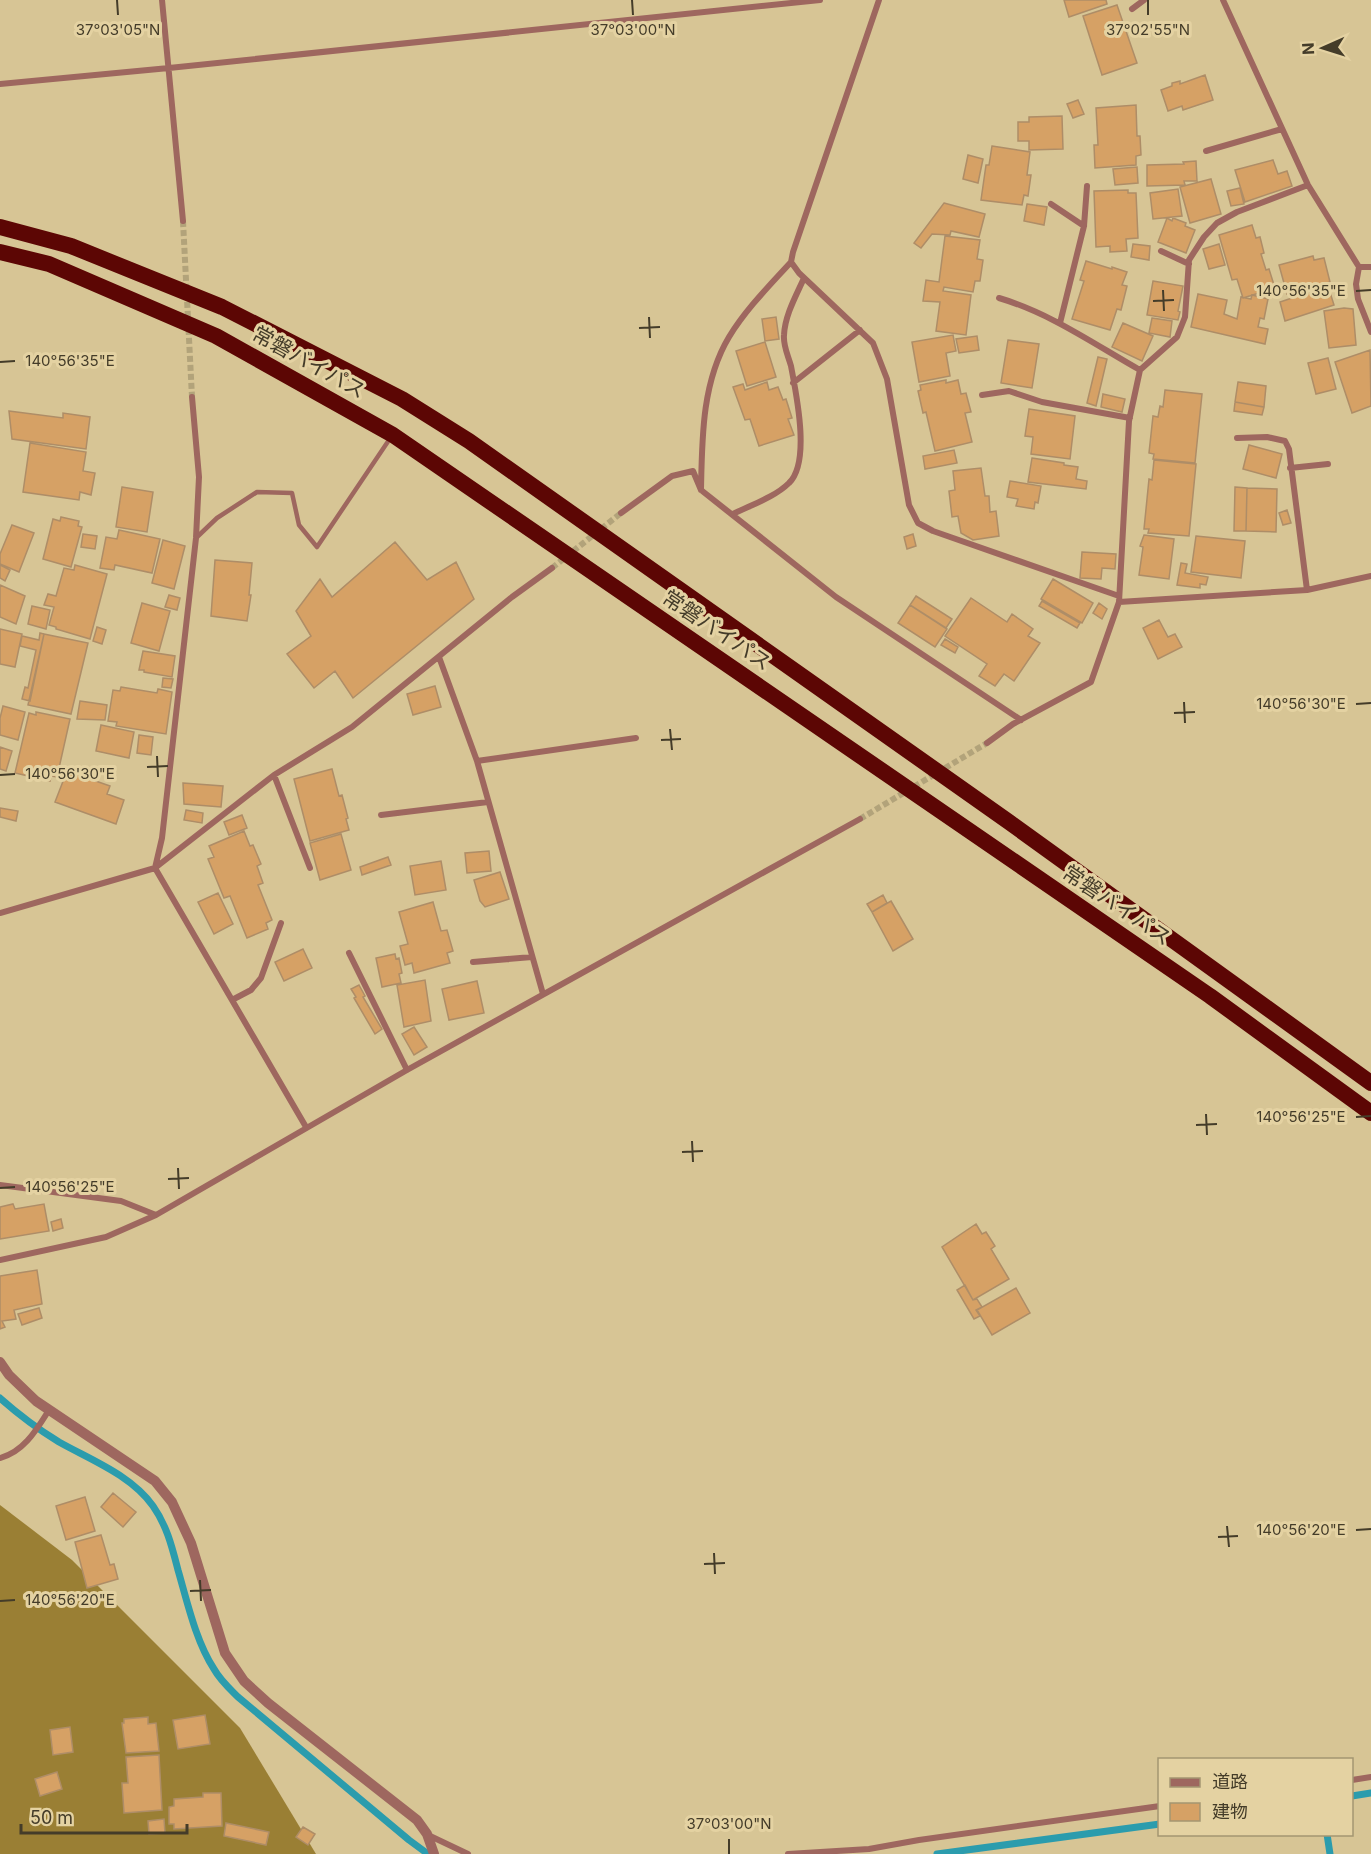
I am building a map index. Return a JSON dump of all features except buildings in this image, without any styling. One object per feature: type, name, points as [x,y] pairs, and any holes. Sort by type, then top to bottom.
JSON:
[{"type":"highway","name":"常磐バイパス","points":[[0,226],[71,246],[222,307],[402,399],[470,441],[1000,815],[1371,1083]]},
{"type":"highway","name":"常磐バイパス","points":[[0,252],[49,264],[216,336],[393,435],[1210,996],[1371,1113]]},
{"type":"street","points":[[162,0],[183,221]]},
{"type":"street","points":[[0,84],[820,0]]},
{"type":"street","points":[[700,490],[710,383],[718,360],[730,336],[747,311],[791,262],[879,0]]},
{"type":"street","points":[[1132,9],[1144,0]]},
{"type":"street","points":[[1223,0],[1308,185],[1359,267],[1356,284],[1358,299],[1371,332]]},
{"type":"street","points":[[1206,151],[1282,129]]},
{"type":"street","points":[[987,744],[1021,720],[1091,682],[1119,599],[1130,417],[1140,370],[1177,338],[1185,317],[1189,260],[1204,237],[1217,223],[1237,212],[1308,185]]},
{"type":"street","points":[[1059,323],[1084,226],[1087,186]]},
{"type":"street","points":[[1051,204],[1084,226]]},
{"type":"street","points":[[1161,251],[1189,264]]},
{"type":"street","points":[[791,262],[804,278],[873,343],[886,379],[909,505],[918,523],[968,544],[1119,599],[1307,590],[1371,576]]},
{"type":"street","points":[[1359,267],[1371,267]]},
{"type":"street","points":[[733,514],[780,490],[790,482],[796,474],[801,458],[801,440],[790,364],[784,345],[784,333],[804,278]]},
{"type":"street","points":[[999,298],[1059,323],[1140,370]]},
{"type":"street","points":[[793,382],[860,330]]},
{"type":"street","points":[[982,395],[1009,391],[1042,402],[1130,417]]},
{"type":"street","points":[[192,397],[199,477],[196,538],[162,838],[155,868],[306,1127]]},
{"type":"street","points":[[1237,438],[1267,437],[1285,441],[1289,449],[1307,590]]},
{"type":"street","points":[[1290,468],[1328,464]]},
{"type":"street","points":[[621,513],[672,476],[693,471],[700,490],[836,597],[1021,720]]},
{"type":"street","points":[[0,913],[155,868],[274,775],[352,727],[512,597],[552,568]]},
{"type":"street","points":[[439,657],[477,761],[543,994]]},
{"type":"street","points":[[477,761],[636,738]]},
{"type":"street","points":[[274,775],[310,868]]},
{"type":"street","points":[[381,815],[488,802]]},
{"type":"street","points":[[0,1260],[106,1237],[156,1215],[407,1070],[860,819]]},
{"type":"street","points":[[232,1000],[251,990],[261,978],[281,924]]},
{"type":"street","points":[[349,953],[407,1070]]},
{"type":"street","points":[[473,962],[532,957]]},
{"type":"street","points":[[0,1185],[121,1201],[156,1215]]},
{"type":"street","points":[[0,1362],[9,1375],[47,1415],[155,1481],[172,1502],[191,1543],[225,1653],[244,1681],[268,1703],[417,1820],[431,1844],[468,1854]]},
{"type":"street","points":[[0,1458],[16,1452],[47,1415]]},
{"type":"street","points":[[1353,1780],[1371,1777]]},
{"type":"street","points":[[788,1854],[869,1849],[1158,1806]]},
{"type":"lane","points":[[196,538],[217,518],[257,492],[292,493],[299,525],[317,547],[393,435]]},
{"type":"shaded area","points":[[0,1505],[72,1560],[240,1728],[316,1854],[0,1854]]},
{"type":"waterway","points":[[0,1398],[43,1432],[110,1469],[134,1485],[144,1495],[158,1514],[165,1529],[197,1634],[219,1677],[238,1697],[428,1854]]},
{"type":"waterway","points":[[1353,1796],[1371,1793]]},
{"type":"waterway","points":[[937,1854],[1158,1824]]},
{"type":"waterway","points":[[1327,1836],[1330,1854]]},
{"type":"tunnel","points":[[183,221],[192,397]]},
{"type":"tunnel","points":[[552,568],[621,513]]},
{"type":"tunnel","points":[[860,819],[987,743]]}]
